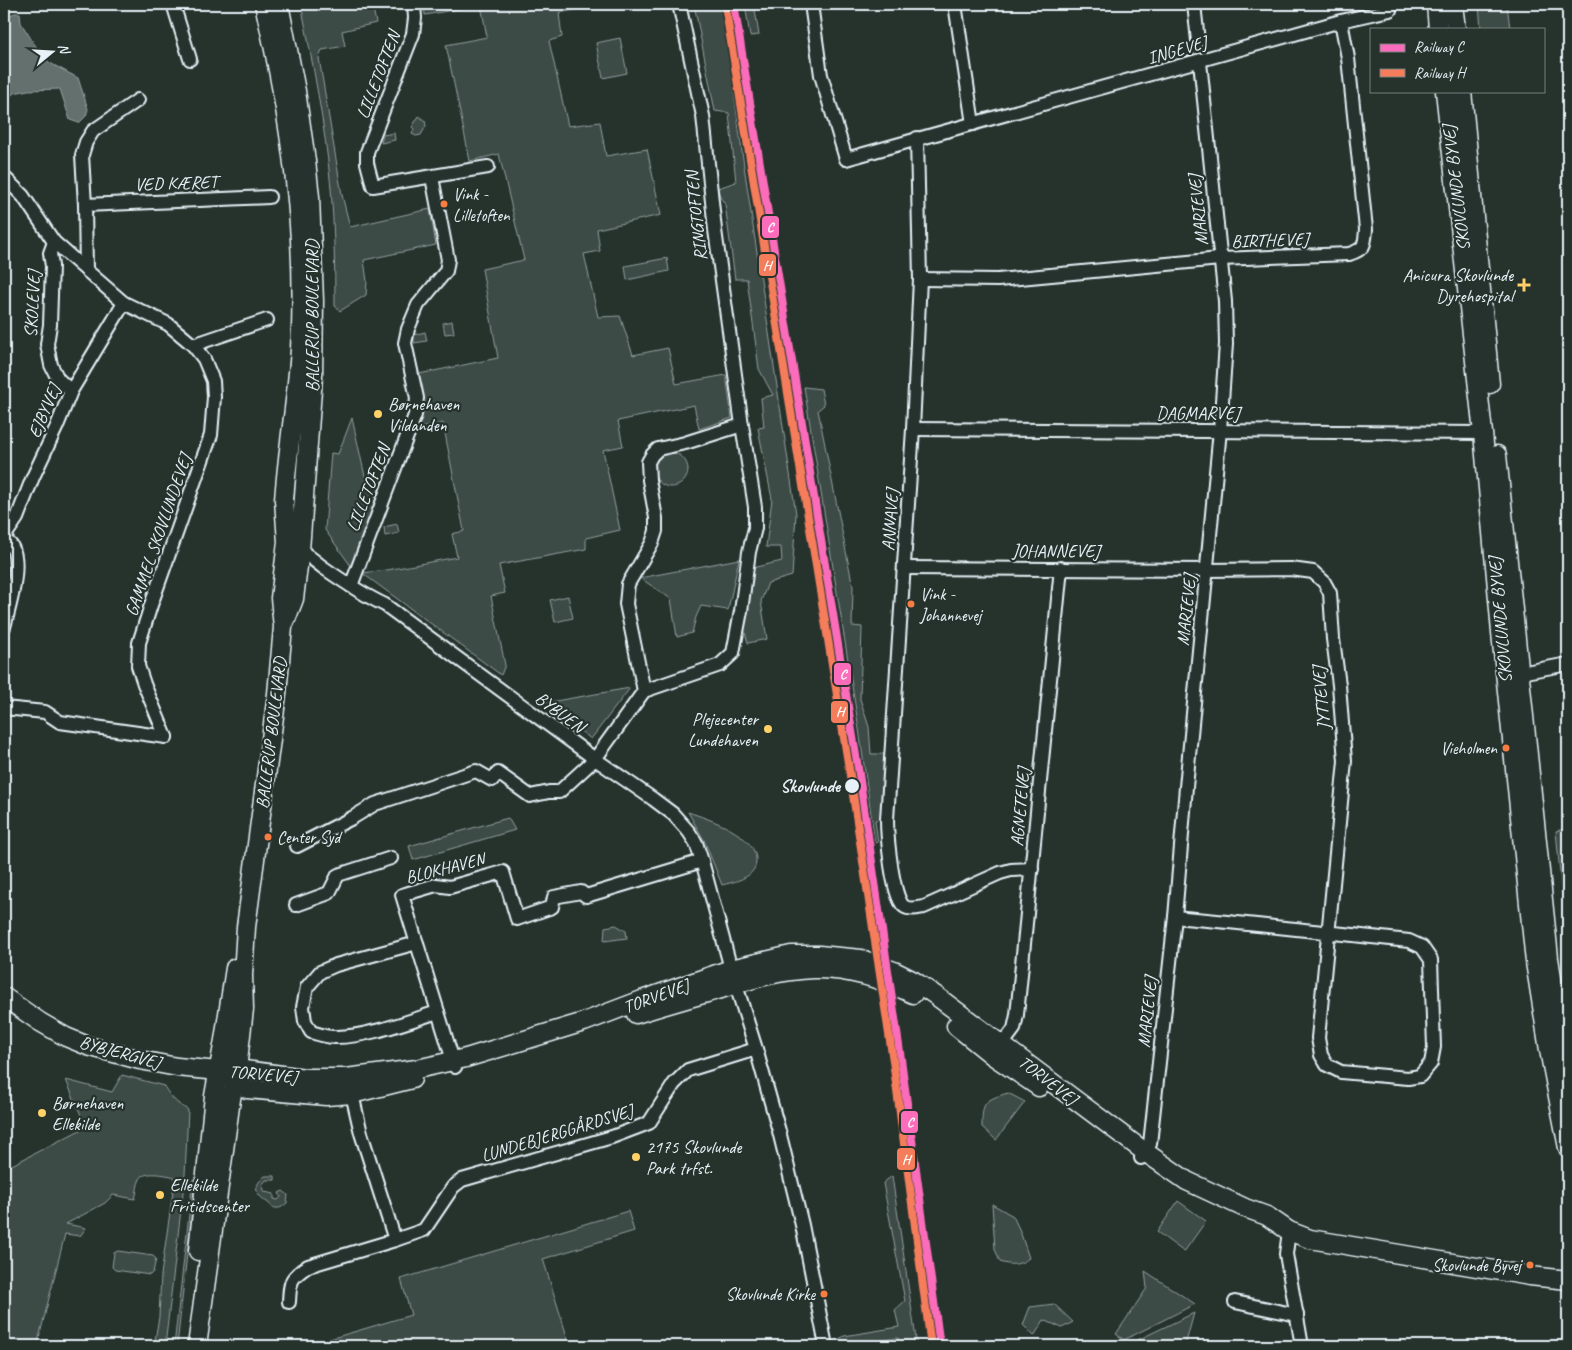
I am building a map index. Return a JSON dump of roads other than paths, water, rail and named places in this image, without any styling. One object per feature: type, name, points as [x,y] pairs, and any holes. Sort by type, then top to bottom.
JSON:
[{"type":"street","points":[[173,4],[190,59]]},
{"type":"street","name":"BALLERUP BOULEVARD","points":[[264,4],[278,64],[289,131],[297,200],[300,254],[302,300],[300,348],[284,500],[287,535],[293,549]]},
{"type":"street","name":"BALLERUP BOULEVARD","points":[[197,1346],[231,1099],[237,1075],[244,1009],[243,975],[246,927],[277,694],[283,627],[294,599],[293,549],[313,377],[314,310],[310,197],[303,138],[279,4]]},
{"type":"street","name":"LILLETOFTEN","points":[[414,4],[413,34],[366,157],[373,186],[488,167]]},
{"type":"street","name":"RINGTOFTEN","points":[[644,691],[720,665],[733,653],[754,528],[755,507],[715,230],[703,116],[680,4]]},
{"type":"street","name":"INGEVEJ","points":[[811,4],[821,75],[846,159],[1200,62],[1341,21],[1390,10]]},
{"type":"street","points":[[956,4],[973,124]]},
{"type":"street","points":[[1194,4],[1198,41]]},
{"type":"street","points":[[1436,4],[1438,28]]},
{"type":"street","points":[[1453,4],[1456,28]]},
{"type":"street","name":"BIRTHEVEJ","points":[[920,279],[998,280],[1220,259],[1349,254],[1359,251],[1366,243],[1366,229],[1348,58],[1341,21]]},
{"type":"street","name":"MARIEVEJ","points":[[1143,1155],[1150,1144],[1175,917],[1220,430],[1226,344],[1225,301],[1200,62]]},
{"type":"street","name":"SKOVLUNDE BYVEJ","points":[[1445,92],[1484,433],[1502,643],[1535,962],[1549,1050],[1568,1148]]},
{"type":"street","name":"SKOVLUNDE BYVEJ","points":[[1462,92],[1549,958],[1560,1031],[1568,1068]]},
{"type":"street","points":[[86,270],[82,155],[86,142],[93,131],[138,100]]},
{"type":"street","name":"ANNAVEJ","points":[[917,138],[920,279],[913,429],[887,828],[895,886],[900,902],[905,907],[915,909],[924,907],[1000,873],[1010,870],[1032,869]]},
{"type":"street","name":"GAMMEL SKOVLUNDEVEJ","points":[[4,177],[23,196],[54,242],[124,303],[168,324],[194,345],[204,359],[212,381],[214,397],[211,435],[139,643],[138,666],[166,737],[60,722],[45,712],[4,708]]},
{"type":"street","name":"LILLETOFTEN","points":[[351,586],[415,415],[417,398],[405,343],[408,329],[418,305],[446,271],[448,260],[432,177]]},
{"type":"street","name":"VED KÆRET","points":[[85,205],[269,197]]},
{"type":"street","name":"SKOLEVEJ","points":[[54,242],[50,253],[52,266],[50,316],[46,344],[51,365],[58,379],[71,391]]},
{"type":"street","name":"EJBYVEJ","points":[[4,538],[16,518],[71,391],[124,303]]},
{"type":"street","points":[[194,345],[266,320]]},
{"type":"street","points":[[297,846],[375,804],[476,772],[492,780],[498,773],[530,796],[559,792],[594,759],[644,691],[626,604],[628,584],[652,543],[656,531],[648,462],[658,449],[692,441],[742,425]]},
{"type":"street","name":"DAGMARVEJ","points":[[913,429],[1484,433]]},
{"type":"street","points":[[4,538],[13,547],[15,562],[15,580],[4,627]]},
{"type":"street","name":"BYBUEN","points":[[293,549],[385,606],[594,759],[673,814],[696,843],[733,976]]},
{"type":"street","name":"JOHANNEVEJ","points":[[904,568],[1207,570]]},
{"type":"street","name":"AGNETEVEJ","points":[[1002,1046],[1014,1028],[1017,1015],[1061,568]]},
{"type":"street","name":"JYTTEVEJ","points":[[1175,917],[1254,924],[1328,933],[1409,941],[1422,947],[1431,960],[1434,1047],[1432,1064],[1420,1076],[1408,1078],[1341,1072],[1327,1066],[1321,1055],[1318,1038],[1328,933],[1344,761],[1330,593],[1324,582],[1313,572],[1291,569],[1207,570]]},
{"type":"street","points":[[1520,673],[1568,664]]},
{"type":"street","points":[[296,905],[329,893],[338,875],[392,858]]},
{"type":"street","name":"BLOKHAVEN","points":[[454,1064],[402,895],[436,885],[450,887],[503,872],[517,919],[552,907],[554,897],[581,892],[586,896],[702,861]]},
{"type":"street","name":"BALLERUP BOULEVARD","points":[[187,1346],[214,1096],[234,973],[246,927]]},
{"type":"street","points":[[417,943],[336,965],[320,972],[307,987],[303,1007],[305,1021],[311,1032],[328,1036],[344,1036],[378,1030],[438,1012]]},
{"type":"street","name":"TORVEVEJ","points":[[237,1075],[247,1089],[326,1096],[352,1094],[402,1082],[584,1022],[642,1000],[733,976],[791,955],[819,954],[861,960],[894,971],[914,981],[935,995],[1143,1155]]},
{"type":"street","name":"TORVEVEJ","points":[[733,976],[816,969],[863,975],[896,986],[930,1005],[992,1055],[1143,1155],[1187,1181],[1267,1216],[1289,1231],[1310,1239],[1530,1276],[1568,1280]]},
{"type":"street","points":[[733,976],[779,1130],[802,1225],[826,1346]]},
{"type":"street","name":"BYBJERGVEJ","points":[[4,997],[46,1026],[88,1046],[140,1060],[177,1067],[218,1071]]},
{"type":"street","name":"LUNDEBJERGGÅRDSVEJ","points":[[289,1302],[290,1284],[296,1274],[308,1266],[424,1230],[454,1187],[462,1180],[612,1137],[648,1123],[674,1084],[688,1070],[756,1049]]},
{"type":"street","name":"TORVEVEJ","points":[[218,1071],[237,1075],[346,1078],[454,1064]]},
{"type":"street","points":[[352,1094],[358,1121],[395,1240]]},
{"type":"street","points":[[1289,1231],[1286,1254],[1302,1346]]},
{"type":"street","points":[[1235,1302],[1297,1315]]},
{"type":"rail line","name":"C","points":[[734,4],[859,774],[901,1059],[940,1346]]},
{"type":"rail line","name":"H","points":[[725,5],[850,775],[893,1061],[931,1346]]},
{"type":"place","name":"Vink - Lilletoften","points":[[444,204]]},
{"type":"place","name":"Anicura Skovlunde Dyrehospital","points":[[1524,285]]},
{"type":"place","name":"Børnehaven Vildanden","points":[[378,414]]},
{"type":"place","name":"Vink - Johannevej","points":[[911,604]]},
{"type":"place","name":"Plejecenter Lundehaven","points":[[768,729]]},
{"type":"place","name":"Vieholmen","points":[[1506,748]]},
{"type":"place","name":"Skovlunde","points":[[852,786]]},
{"type":"place","name":"Center Syd","points":[[268,837]]},
{"type":"place","name":"Børnehaven Ellekilde","points":[[42,1113]]},
{"type":"place","name":"2175 Skovlunde Park trfst.","points":[[636,1157]]},
{"type":"place","name":"Ellekilde Fritidscenter","points":[[160,1195]]},
{"type":"place","name":"Skovlunde Byvej","points":[[1530,1265]]},
{"type":"place","name":"Skovlunde Kirke","points":[[824,1294]]}]
